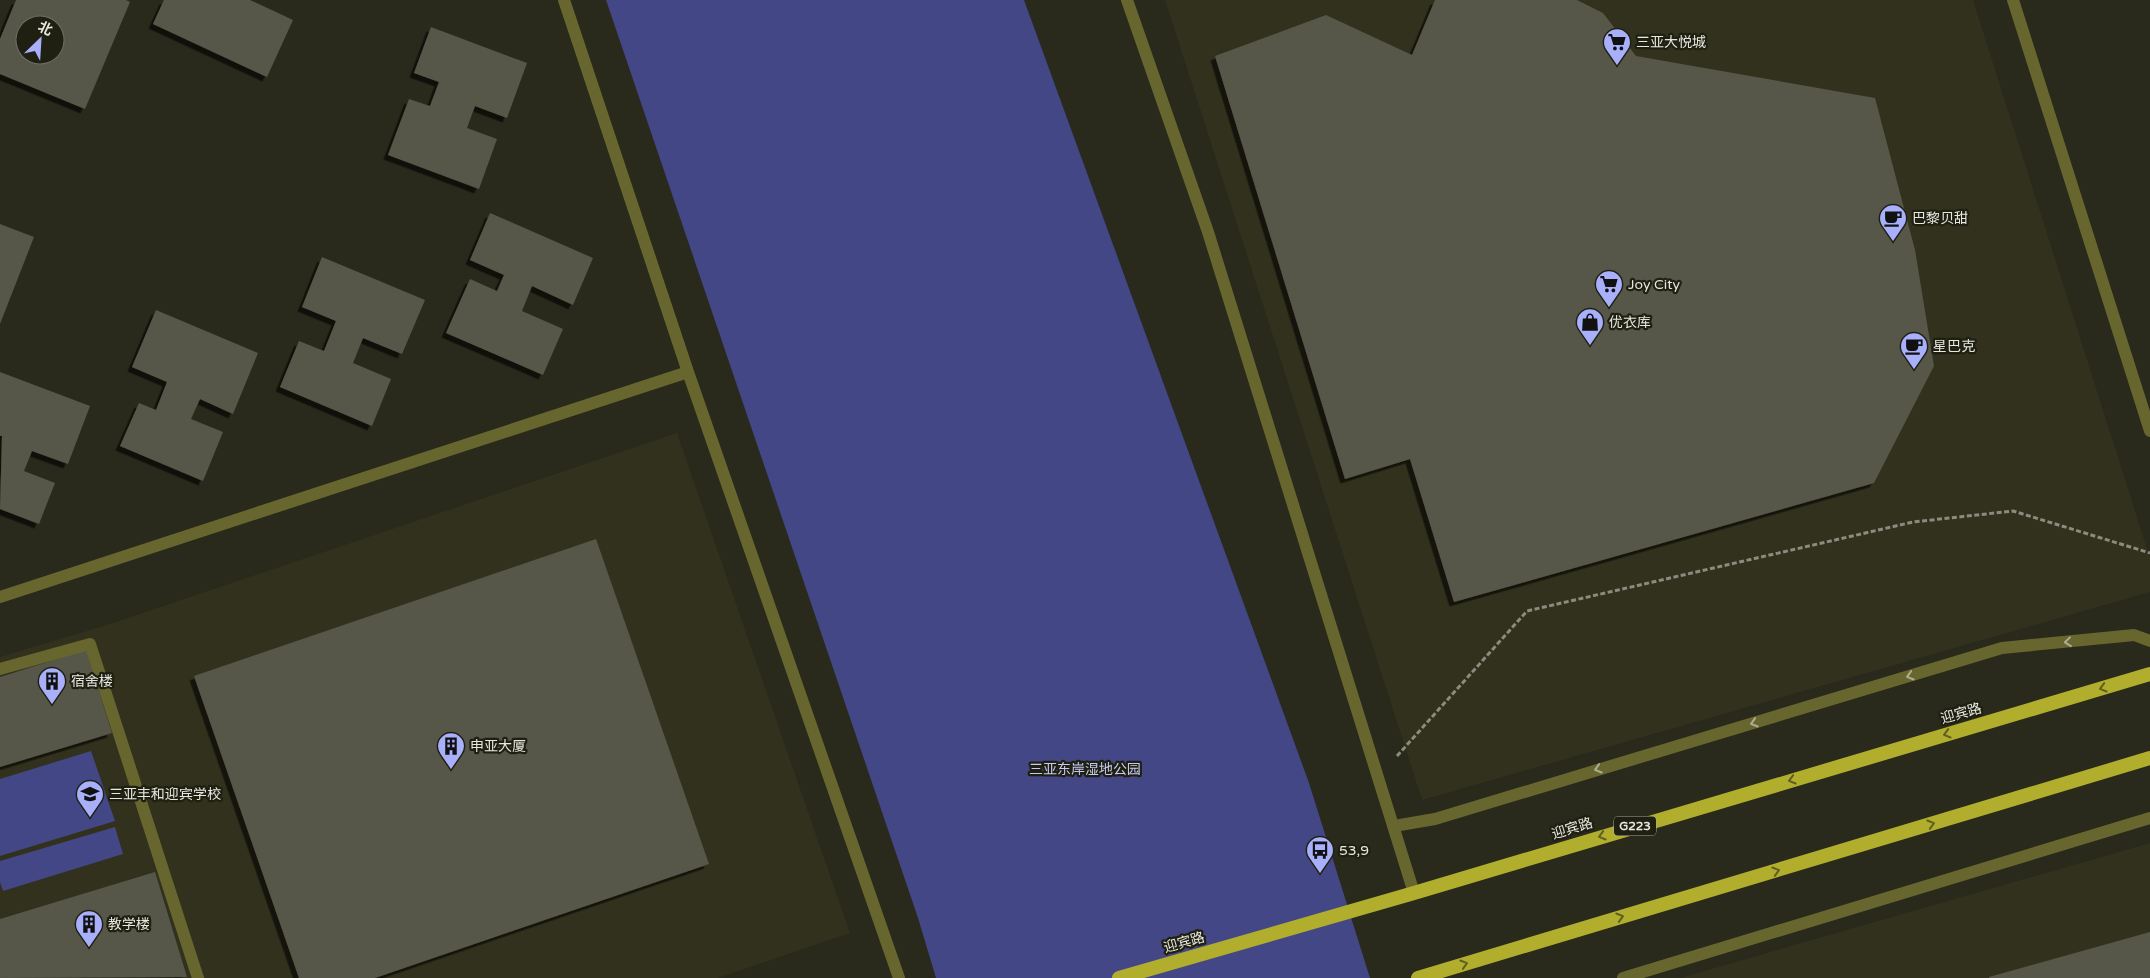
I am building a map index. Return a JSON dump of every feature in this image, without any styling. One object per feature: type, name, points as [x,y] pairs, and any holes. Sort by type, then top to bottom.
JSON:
[{"type":"highway","name":"迎宾路","points":[[1119,978],[1414,893],[2150,674]]},
{"type":"highway","points":[[1418,978],[2150,758]]},
{"type":"street","points":[[564,0],[688,372],[899,978]]},
{"type":"street","points":[[1127,0],[1208,232],[1414,893]]},
{"type":"street","points":[[2013,0],[2150,431]]},
{"type":"street","points":[[0,597],[688,372]]},
{"type":"street","points":[[1394,826],[1435,819],[2002,648],[2134,635],[2150,641]]},
{"type":"street","points":[[0,669],[90,644],[198,978]]},
{"type":"street","points":[[1623,978],[2150,818]]},
{"type":"path","points":[[1378,777],[1527,611],[1913,522],[2013,511],[2150,553]]},
{"type":"shaded area","points":[[1165,0],[1973,0],[2150,558],[2150,592],[1422,800]]},
{"type":"shaded area","points":[[677,433],[850,933],[718,978],[0,978],[0,657],[113,623]]},
{"type":"shaded area","points":[[2150,843],[2150,978],[1680,978]]},
{"type":"green space","name":"三亚东岸湿地公园","points":[[606,0],[1024,0],[1309,783],[1370,978],[936,978],[918,918]]},
{"type":"green space","points":[[91,751],[115,821],[0,856],[0,779]]},
{"type":"green space","points":[[115,827],[123,854],[3,891],[0,882],[0,861]]},
{"type":"building","points":[[16,0],[126,0],[130,2],[85,109],[0,74],[0,39]]},
{"type":"building","points":[[164,0],[250,0],[293,20],[267,77],[153,24]]},
{"type":"building","name":"Joy City","points":[[1435,0],[1577,0],[1603,13],[1636,56],[1875,98],[1915,250],[1934,366],[1874,483],[1454,602],[1410,459],[1345,479],[1215,56],[1326,15],[1412,55]]},
{"type":"building","points":[[431,27],[527,63],[507,118],[475,106],[467,128],[497,139],[479,189],[388,155],[409,99],[430,106],[439,82],[414,73]]},
{"type":"building","points":[[490,213],[593,258],[573,305],[532,286],[522,311],[563,329],[543,375],[446,333],[470,279],[497,291],[504,275],[470,260]]},
{"type":"building","points":[[0,224],[34,237],[0,324]]},
{"type":"building","points":[[322,257],[425,300],[402,354],[363,338],[353,363],[391,379],[372,426],[280,387],[299,341],[324,351],[336,321],[302,307]]},
{"type":"building","points":[[156,310],[258,353],[233,414],[200,399],[191,419],[223,432],[203,481],[120,446],[139,403],[156,410],[167,382],[132,367]]},
{"type":"building","points":[[0,372],[90,406],[68,464],[32,451],[24,471],[55,483],[39,524],[0,509],[2,436],[0,436]]},
{"type":"building","name":"申亚大厦","points":[[596,539],[709,864],[375,978],[299,978],[194,676]]},
{"type":"building","name":"宿舍楼","points":[[86,650],[112,733],[0,767],[0,677]]},
{"type":"building","name":"教学楼","points":[[155,872],[187,977],[0,978],[0,919]]},
{"type":"building","points":[[2150,932],[2150,978],[1989,978],[1989,977]]},
{"type":"place","name":"三亚大悦城","points":[[1617,66]]},
{"type":"place","name":"巴黎贝甜","points":[[1893,242]]},
{"type":"place","name":"Joy City","points":[[1609,308]]},
{"type":"place","name":"优衣库","points":[[1590,346]]},
{"type":"place","name":"星巴克","points":[[1914,370]]},
{"type":"place","name":"宿舍楼","points":[[52,705]]},
{"type":"place","name":"申亚大厦","points":[[451,770]]},
{"type":"place","name":"三亚丰和迎宾学校","points":[[90,818]]},
{"type":"place","name":"53,9","points":[[1320,874]]},
{"type":"place","name":"教学楼","points":[[89,948]]}]
